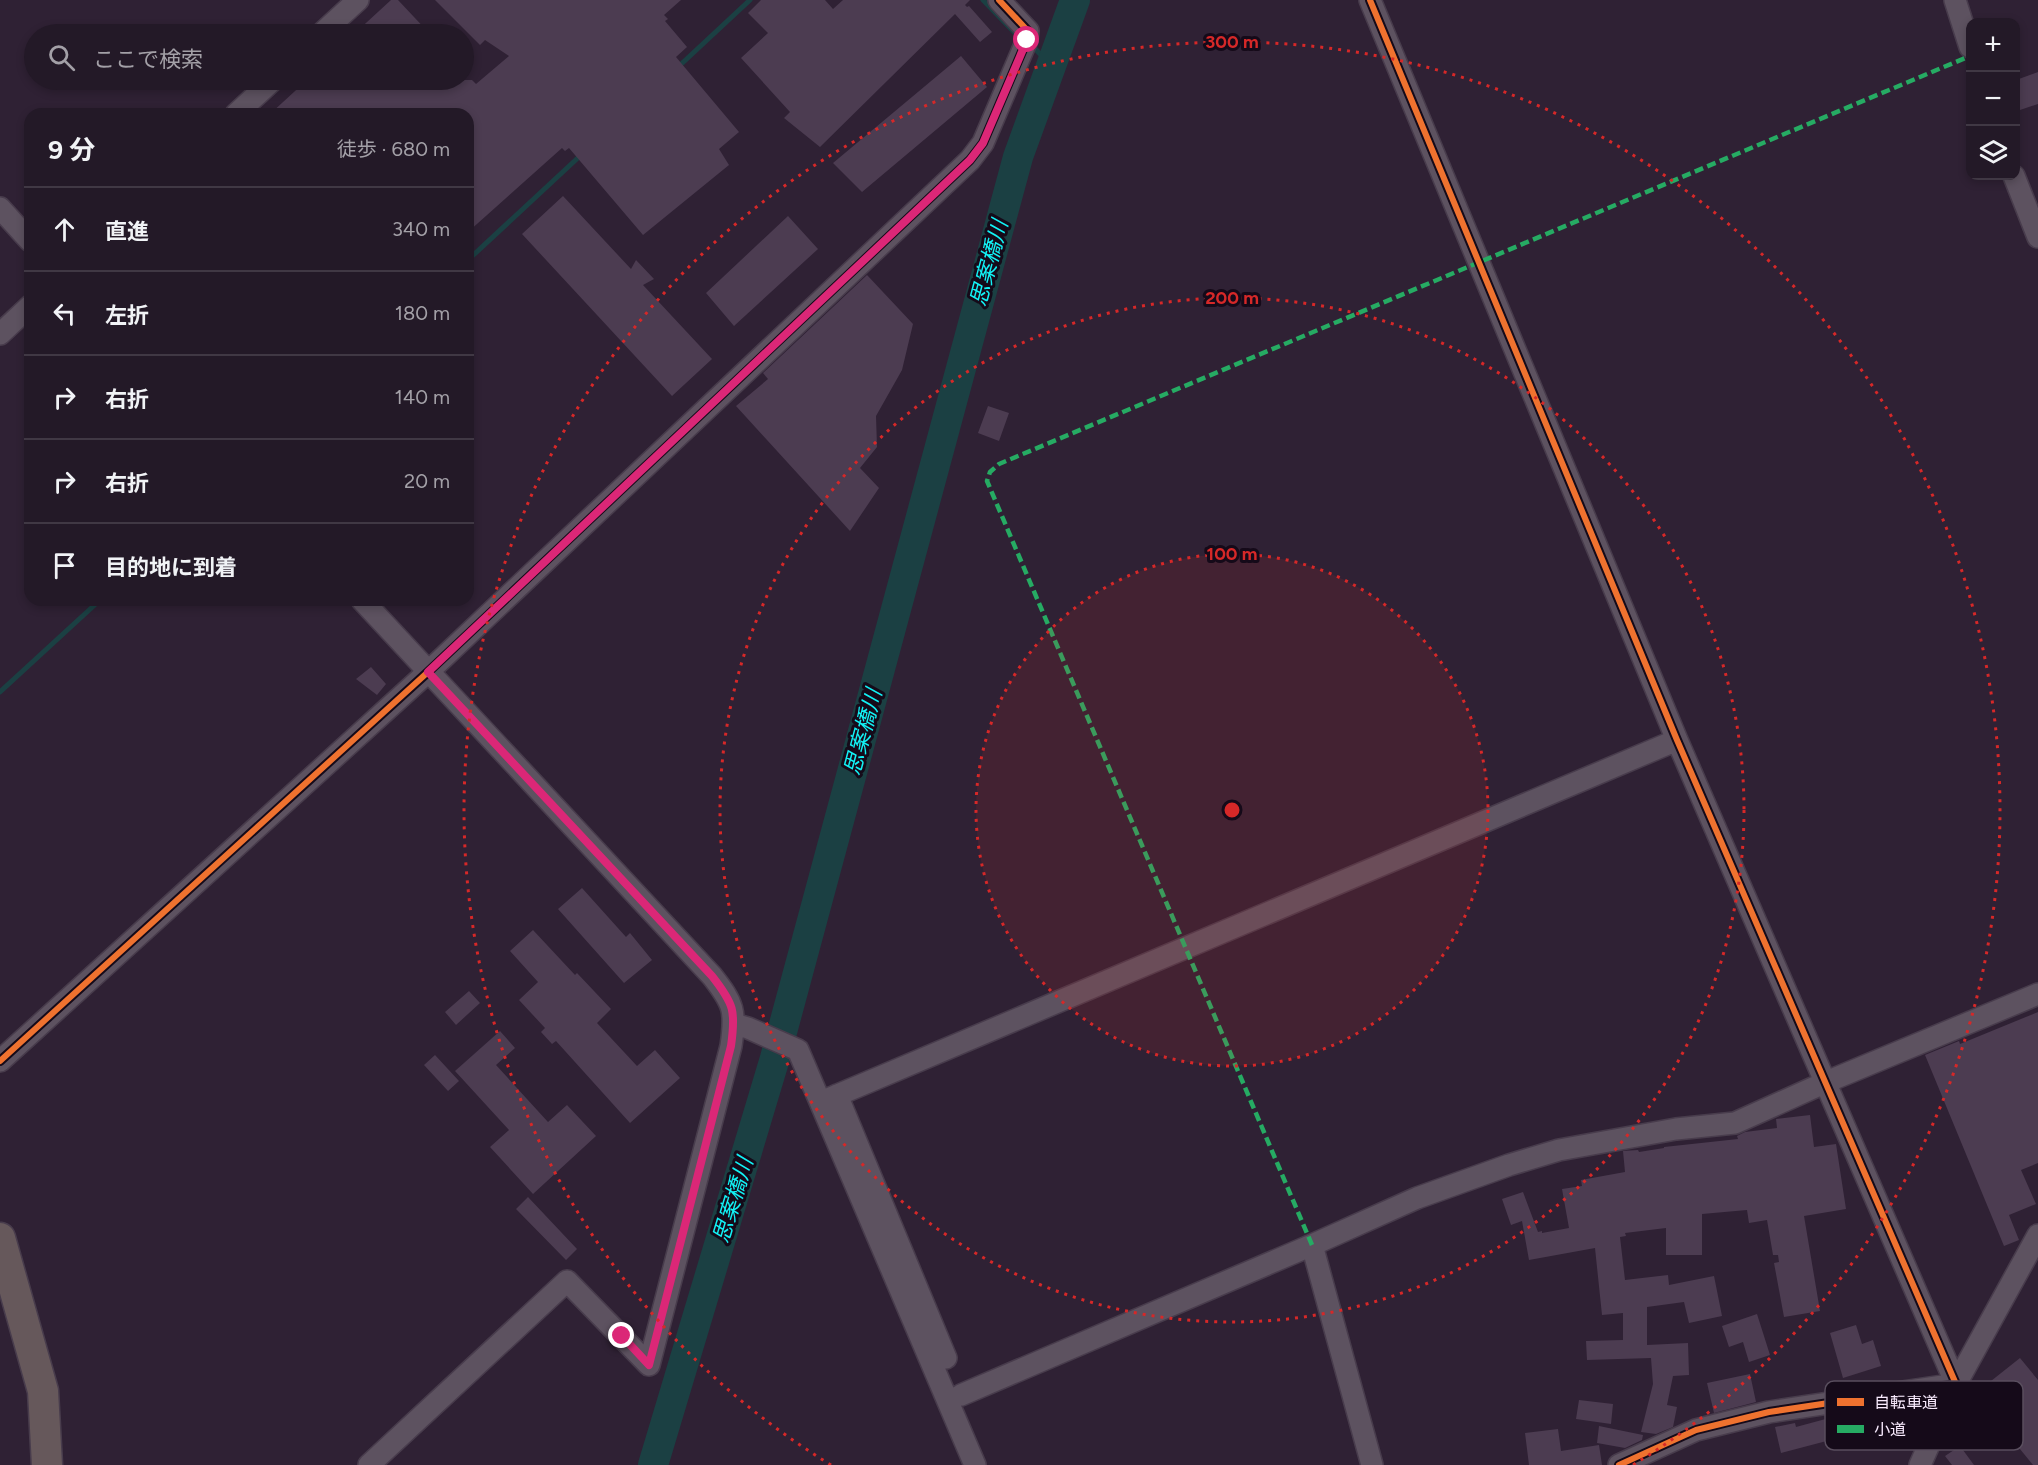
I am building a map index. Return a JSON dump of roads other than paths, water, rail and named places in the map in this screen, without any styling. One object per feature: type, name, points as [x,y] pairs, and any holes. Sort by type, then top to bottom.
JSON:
[{"type":"highway","points":[[0,1238],[44,1391],[47,1465]]},
{"type":"street","points":[[332,24],[358,0]]},
{"type":"street","points":[[0,1061],[428,672],[970,160],[983,143],[1027,40],[1028,31],[999,0]]},
{"type":"street","points":[[1370,0],[1677,740],[1955,1381]]},
{"type":"street","points":[[1955,0],[1966,32]]},
{"type":"street","points":[[243,108],[262,90]]},
{"type":"street","points":[[2016,180],[2038,237]]},
{"type":"street","points":[[0,208],[24,234]]},
{"type":"street","points":[[0,334],[24,312]]},
{"type":"street","points":[[368,606],[712,976],[726,994],[741,1026],[798,1050],[829,1099],[990,1465]]},
{"type":"street","points":[[829,1099],[1677,740]]},
{"type":"street","points":[[961,1395],[1417,1198],[1509,1165],[1559,1150],[1676,1129],[1735,1124],[1824,1083],[2038,994]]},
{"type":"street","points":[[369,1465],[567,1281],[649,1365],[731,1046],[741,1026]]},
{"type":"street","points":[[829,1099],[975,1465]]},
{"type":"street","points":[[1958,1381],[2038,1235]]},
{"type":"street","points":[[1312,1245],[1372,1465]]},
{"type":"street","points":[[1628,1463],[1696,1430],[1769,1412],[1825,1404]]},
{"type":"street","points":[[1920,1465],[1927,1450]]},
{"type":"waterway","points":[[677,68],[750,0]]},
{"type":"waterway","points":[[983,0],[1014,32]]},
{"type":"waterway","name":"思案橋川","points":[[653,1465],[775,1058],[1018,157],[1075,0]]},
{"type":"waterway","points":[[1031,44],[1050,65]]},
{"type":"waterway","points":[[474,254],[581,155]]},
{"type":"waterway","points":[[0,692],[93,606]]}]
